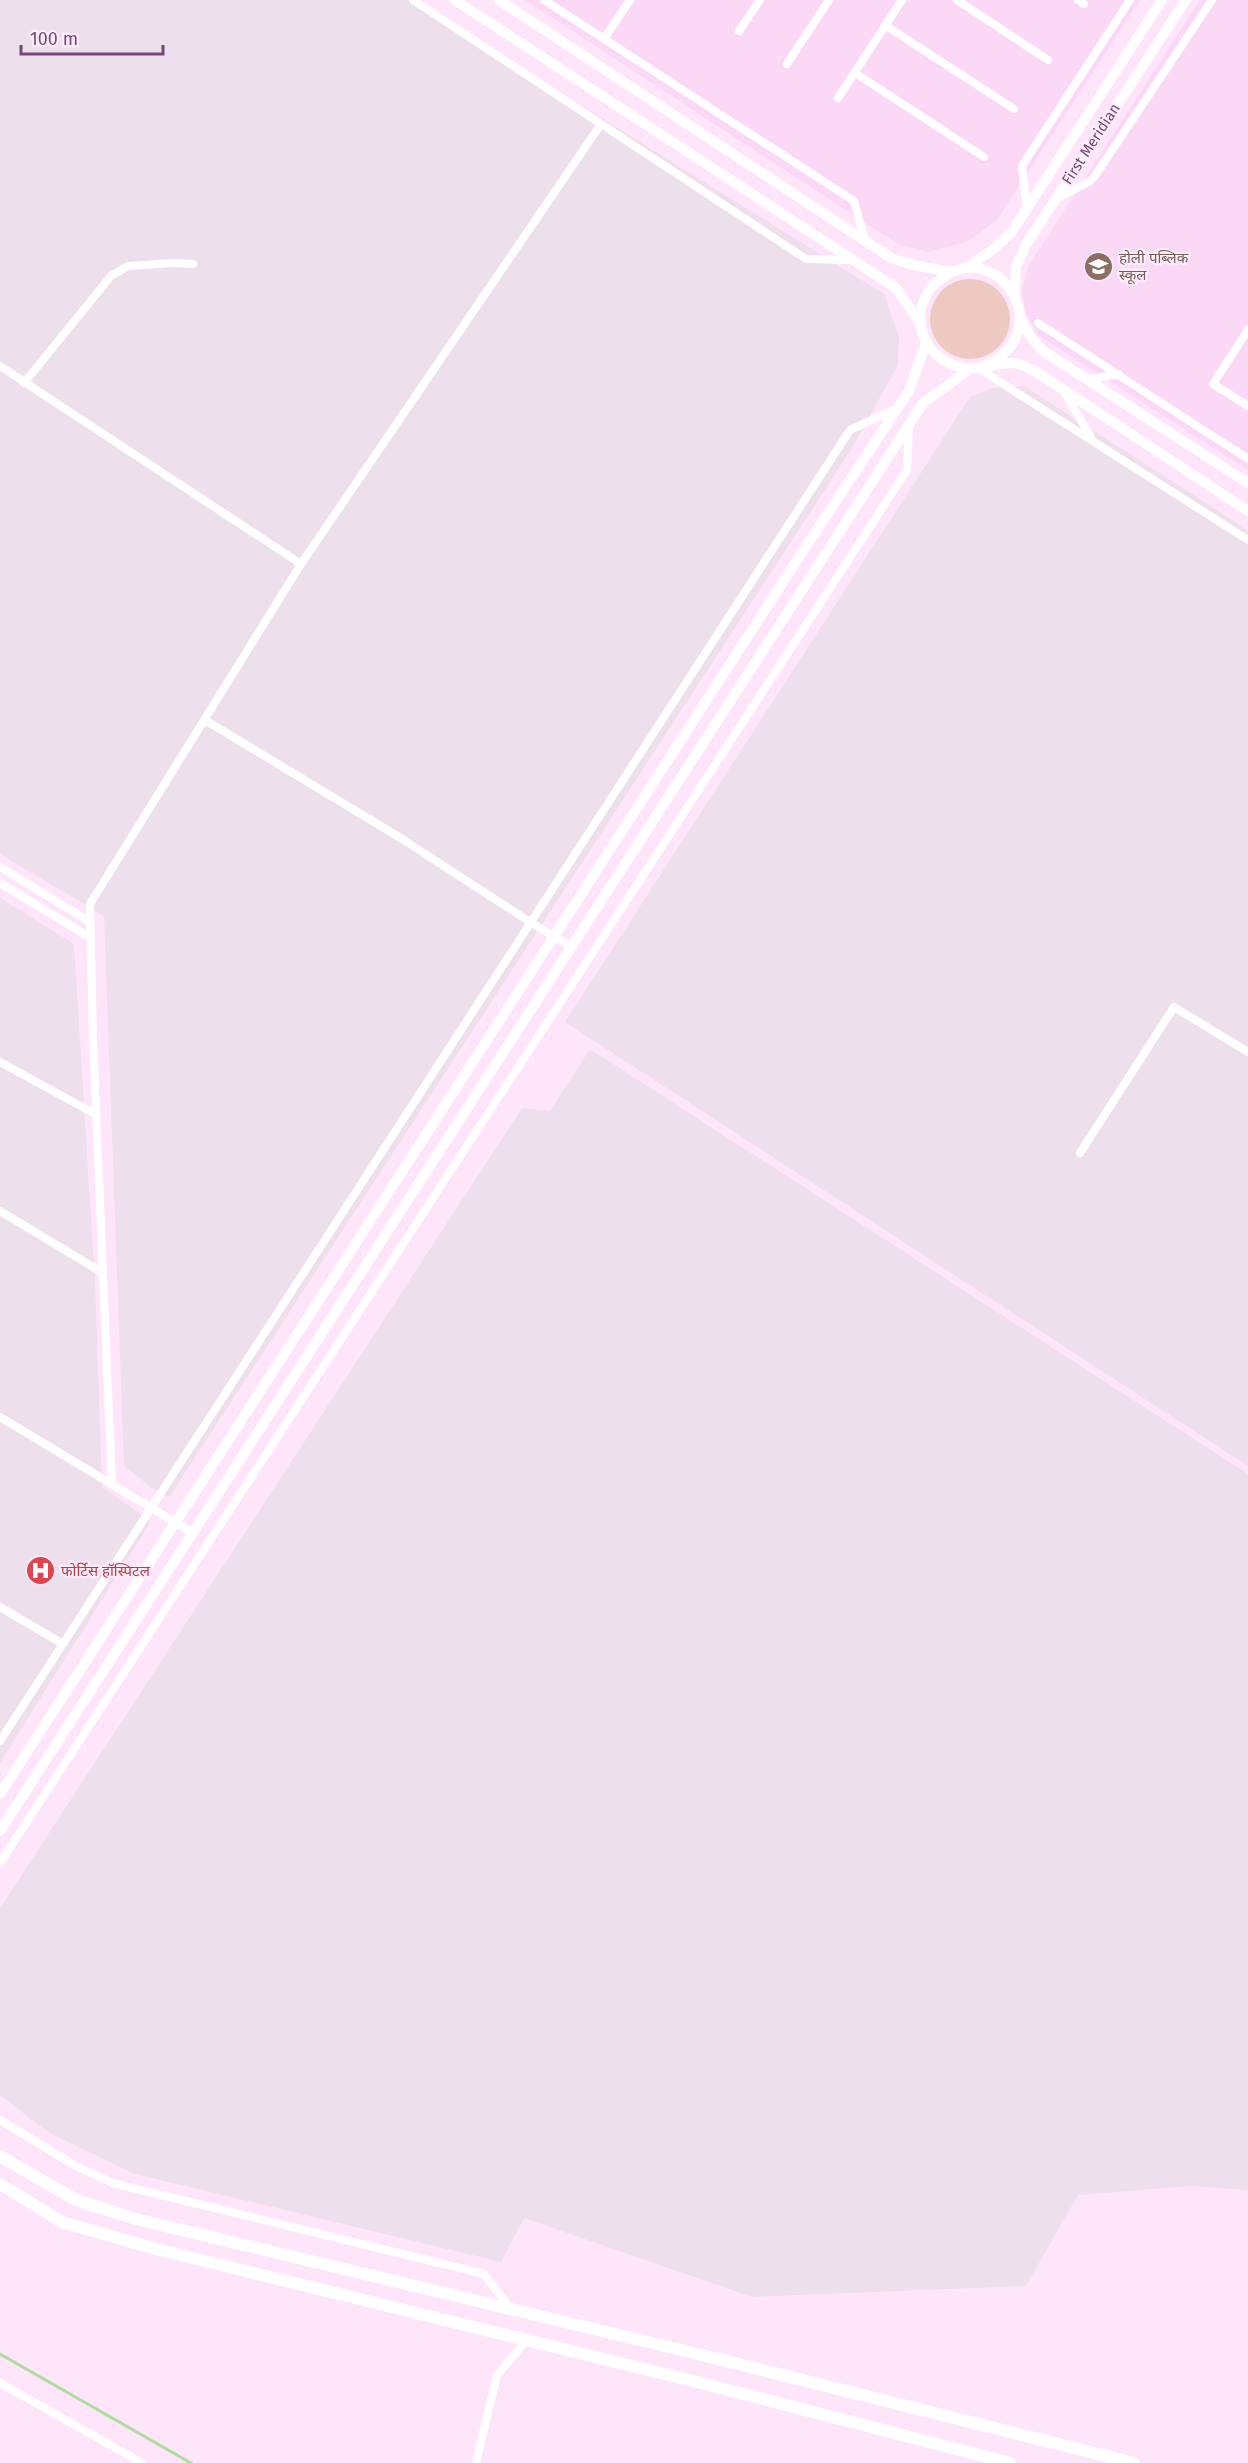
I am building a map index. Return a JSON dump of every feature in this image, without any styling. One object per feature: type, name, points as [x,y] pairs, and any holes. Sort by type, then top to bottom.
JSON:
[{"type":"main road","points":[[0,2156],[76,2200],[136,2219],[1134,2463]]},
{"type":"main road","points":[[0,2184],[62,2222],[156,2249],[527,2340],[1010,2463]]},
{"type":"street","points":[[413,0],[806,259],[853,260]]},
{"type":"street","points":[[454,0],[896,288],[920,323]]},
{"type":"street","points":[[499,0],[891,258],[912,265],[951,272]]},
{"type":"street","points":[[543,0],[854,201],[865,241]]},
{"type":"street","points":[[604,39],[630,0]]},
{"type":"street","points":[[739,32],[760,0]]},
{"type":"street","points":[[788,64],[829,0]]},
{"type":"street","points":[[838,98],[902,0]]},
{"type":"street","points":[[957,0],[1048,60]]},
{"type":"street","points":[[1027,209],[1022,166],[1130,0]]},
{"type":"street","name":"First Meridian","points":[[967,268],[991,251],[1011,232],[1162,0]]},
{"type":"street","name":"First Meridian","points":[[1015,295],[1016,267],[1027,243],[1186,0]]},
{"type":"street","points":[[1055,199],[1089,182],[1095,176],[1212,0]]},
{"type":"street","points":[[885,25],[1014,109]]},
{"type":"street","points":[[855,73],[984,157]]},
{"type":"street","points":[[112,1484],[90,904],[301,564],[601,124]]},
{"type":"street","points":[[24,383],[111,276],[129,266],[156,263],[193,264]]},
{"type":"street","points":[[1248,483],[1043,351],[1030,336],[1020,316],[1015,295],[998,276],[982,270],[967,268],[951,272],[931,287],[920,309],[920,323],[926,343],[938,357],[958,367],[977,368],[1013,363],[1035,371],[1248,511]]},
{"type":"street","points":[[0,1831],[923,403],[977,368],[996,361],[1007,352],[1018,335],[1020,316]]},
{"type":"street","points":[[1038,322],[1248,459]]},
{"type":"street","points":[[1248,330],[1213,384],[1248,406]]},
{"type":"street","points":[[0,1794],[909,391],[926,343]]},
{"type":"street","points":[[0,366],[301,564]]},
{"type":"street","points":[[977,368],[1248,540]]},
{"type":"street","points":[[1087,380],[1118,374]]},
{"type":"street","points":[[1060,386],[1093,440]]},
{"type":"street","points":[[0,1741],[850,430],[898,408]]},
{"type":"street","points":[[0,1863],[9,1853],[907,470],[909,424]]},
{"type":"street","points":[[204,720],[399,837],[572,947]]},
{"type":"street","points":[[0,867],[90,922]]},
{"type":"street","points":[[0,883],[91,938]]},
{"type":"street","points":[[1080,1153],[1174,1007],[1248,1052]]},
{"type":"street","points":[[0,1062],[97,1115]]},
{"type":"street","points":[[0,1211],[103,1273]]},
{"type":"street","points":[[0,1416],[193,1533]]},
{"type":"street","points":[[0,1607],[63,1644]]},
{"type":"street","points":[[0,2120],[74,2165],[112,2183],[484,2274],[511,2309]]},
{"type":"street","points":[[476,2463],[497,2375],[527,2340]]},
{"type":"street","points":[[0,2384],[142,2463]]},
{"type":"shaded area","points":[[0,0],[412,0],[884,294],[899,337],[898,365],[852,448],[169,1497],[152,1488],[124,1466],[104,916],[0,854]]},
{"type":"shaded area","points":[[525,0],[1140,0],[997,220],[967,242],[928,252],[899,245]]},
{"type":"shaded area","points":[[1200,0],[1248,0],[1248,470],[1038,335],[1026,313],[1022,291],[1029,265]]},
{"type":"shaded area","points":[[970,279],[985,282],[998,291],[1007,304],[1010,319],[1007,334],[998,347],[985,356],[970,359],[955,356],[942,347],[933,334],[930,319],[933,304],[942,291],[955,282]]},
{"type":"shaded area","points":[[1024,386],[1248,530],[1248,1466],[565,1022],[970,397],[992,388]]},
{"type":"shaded area","points":[[0,898],[74,944],[95,1281],[102,1487],[151,1521],[0,1763]]},
{"type":"shaded area","points":[[590,1049],[1248,1474],[1248,2190],[1191,2186],[1078,2195],[1026,2286],[752,2297],[524,2218],[501,2262],[135,2174],[49,2133],[0,2095],[0,1908],[522,1108],[550,1111]]},
{"type":"waterway","points":[[0,2354],[191,2463]]},
{"type":"place","name":"होली पब्लिक स्कूल","points":[[1098,267]]},
{"type":"place","name":"फोर्टिस हॉस्पिटल","points":[[40,1571]]}]
